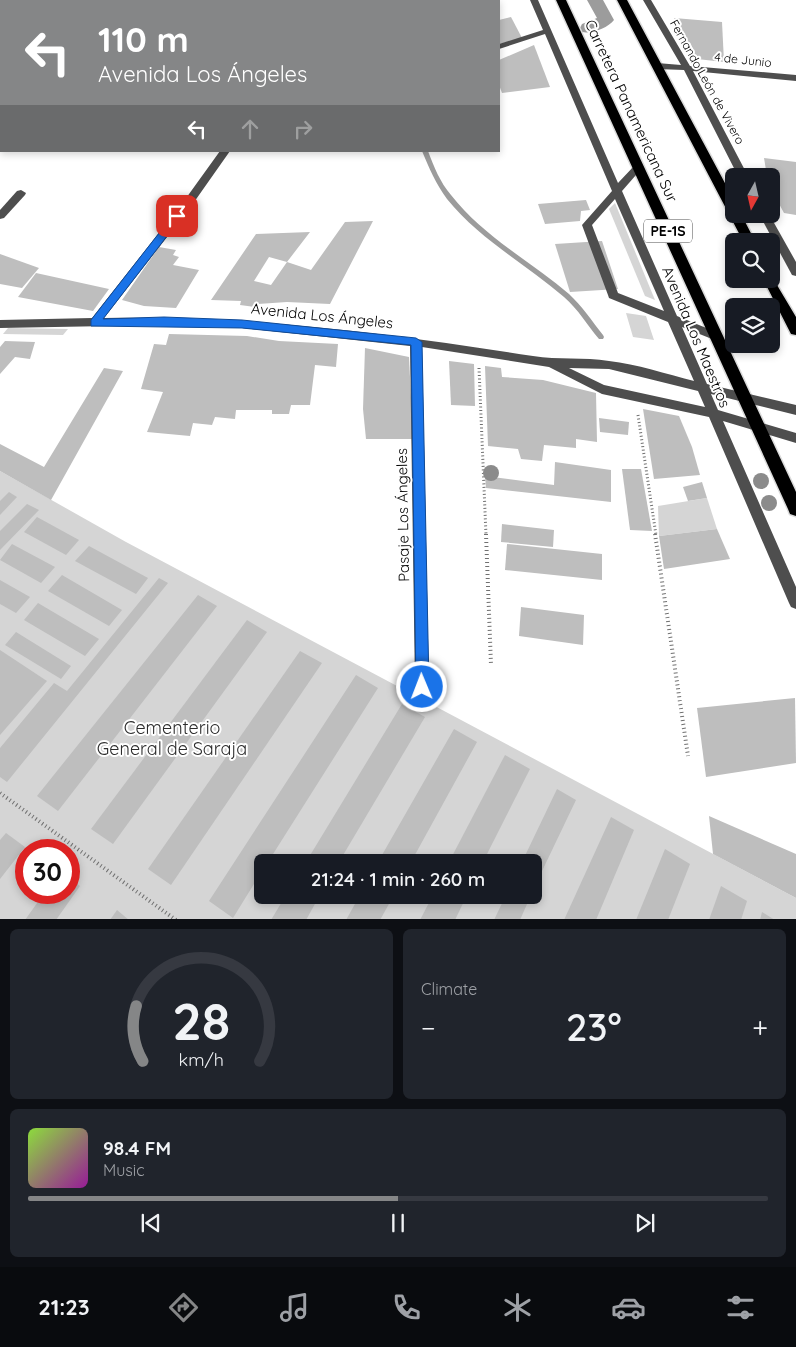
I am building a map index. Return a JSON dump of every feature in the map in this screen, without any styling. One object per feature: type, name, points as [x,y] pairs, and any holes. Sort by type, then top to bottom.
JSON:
[{"type":"highway","name":"Carretera Panamericana Sur","points":[[561,0],[796,509]]},
{"type":"highway","points":[[622,0],[725,196]]},
{"type":"highway","points":[[774,288],[796,330]]},
{"type":"street","name":"Avenida Los Maestros","points":[[534,0],[796,603]]},
{"type":"street","name":"Fernando León de Vivero","points":[[647,0],[687,68],[740,168]]},
{"type":"street","points":[[500,47],[547,31]]},
{"type":"street","name":"4 de Junio","points":[[657,66],[796,78]]},
{"type":"street","points":[[94,323],[188,203],[223,152]]},
{"type":"street","points":[[638,167],[587,225],[613,294],[717,338]]},
{"type":"street","points":[[0,216],[22,193]]},
{"type":"street","points":[[769,223],[796,272]]},
{"type":"street","name":"Avenida Los Ángeles","points":[[0,324],[164,321],[242,324],[416,342],[550,363],[609,365],[796,410]]},
{"type":"street","name":"Pasaje Los Ángeles","points":[[416,342],[422,687]]},
{"type":"street","name":"Avenida Los Ángeles","points":[[550,363],[602,389],[712,413],[796,438]]},
{"type":"path","points":[[479,380],[491,665]]},
{"type":"path","points":[[636,397],[688,756]]},
{"type":"path","points":[[0,794],[175,919]]},
{"type":"green space","points":[[615,203],[655,300],[645,296],[609,209]]},
{"type":"green space","points":[[626,313],[646,316],[654,340],[633,337]]},
{"type":"green space","points":[[8,328],[68,329],[63,335],[3,334]]},
{"type":"green space","name":"Cementerio General de Saraja","points":[[0,471],[126,542],[796,898],[796,919],[0,919]]},
{"type":"green space","points":[[707,498],[717,529],[659,536],[658,506]]},
{"type":"building","points":[[511,17],[522,38],[500,44],[500,20]]},
{"type":"building","points":[[674,18],[722,22],[724,62],[697,59]]},
{"type":"building","points":[[534,45],[550,87],[502,93],[500,88],[500,60]]},
{"type":"building","points":[[764,158],[796,162],[796,215],[784,213],[780,206],[780,168],[766,168]]},
{"type":"building","points":[[586,200],[590,210],[581,211],[580,221],[545,224],[538,204]]},
{"type":"building","points":[[373,221],[330,304],[287,302],[258,304],[255,307],[240,305],[241,301],[211,300],[256,234],[310,232],[287,262],[311,270],[345,222]],"holes":[[[269,257],[287,262],[271,285],[254,281]]]},
{"type":"building","points":[[602,241],[618,289],[570,292],[555,244]]},
{"type":"building","points":[[159,247],[176,250],[173,255],[179,257],[173,265],[199,270],[176,308],[144,306],[122,300]]},
{"type":"building","points":[[0,254],[39,268],[22,288],[0,284]]},
{"type":"building","points":[[36,273],[109,289],[93,311],[18,297]]},
{"type":"building","points":[[169,334],[247,336],[279,341],[338,344],[336,367],[315,365],[310,405],[291,405],[289,414],[272,414],[272,410],[236,410],[235,419],[215,417],[212,425],[193,423],[190,436],[147,432],[163,392],[141,389],[154,344],[166,345]]},
{"type":"building","points":[[5,341],[35,342],[30,359],[15,357],[0,374],[0,347]]},
{"type":"building","points":[[365,348],[409,357],[413,439],[366,439],[363,409]]},
{"type":"building","points":[[449,361],[474,364],[475,406],[451,405]]},
{"type":"building","points":[[485,366],[501,368],[502,377],[543,380],[596,393],[597,442],[576,439],[576,448],[544,445],[542,461],[521,459],[518,449],[488,446]]},
{"type":"building","points":[[104,368],[123,371],[51,500],[0,471],[0,444],[44,467]]},
{"type":"building","points":[[643,409],[679,416],[692,447],[700,475],[654,479]]},
{"type":"building","points":[[599,418],[629,422],[628,435],[600,432]]},
{"type":"building","points":[[555,462],[611,470],[611,502],[486,488],[485,476],[554,485]]},
{"type":"building","points":[[622,469],[641,469],[652,531],[630,530]]},
{"type":"building","points":[[702,482],[707,498],[688,501],[683,487]]},
{"type":"building","points":[[9,492],[17,497],[0,515],[0,501]]},
{"type":"building","points":[[27,504],[39,510],[0,550],[0,531]]},
{"type":"building","points":[[37,517],[79,540],[66,555],[24,532]]},
{"type":"building","points":[[502,524],[554,530],[553,547],[501,542]]},
{"type":"building","points":[[717,529],[730,559],[664,569],[659,536]]},
{"type":"building","points":[[12,544],[55,567],[41,583],[0,560]]},
{"type":"building","points":[[507,544],[602,554],[602,580],[505,570]]},
{"type":"building","points":[[89,546],[148,578],[136,594],[75,561]]},
{"type":"building","points":[[62,575],[122,610],[109,626],[48,591]]},
{"type":"building","points":[[159,578],[168,583],[7,782],[0,777],[0,748],[54,683],[67,691]]},
{"type":"building","points":[[0,580],[30,597],[16,613],[0,604]]},
{"type":"building","points":[[198,595],[217,606],[58,811],[37,796]]},
{"type":"building","points":[[38,603],[99,639],[85,656],[24,620]]},
{"type":"building","points":[[521,607],[584,615],[583,645],[519,636]]},
{"type":"building","points":[[247,620],[267,632],[113,844],[91,829]]},
{"type":"building","points":[[16,632],[71,666],[61,679],[5,645]]},
{"type":"building","points":[[0,650],[47,681],[0,735]]},
{"type":"building","points":[[300,651],[322,663],[171,885],[148,869]]},
{"type":"building","points":[[356,675],[378,688],[273,854],[254,854],[254,884],[233,918],[209,901]]},
{"type":"building","points":[[795,698],[796,763],[706,777],[697,708]]},
{"type":"building","points":[[402,704],[425,717],[344,854],[311,854]]},
{"type":"building","points":[[454,729],[477,742],[415,854],[383,854]]},
{"type":"building","points":[[505,755],[530,769],[487,854],[453,854]]},
{"type":"building","points":[[557,789],[576,800],[542,871],[542,854],[526,854]]},
{"type":"building","points":[[709,816],[796,854],[796,898],[713,854]]},
{"type":"building","points":[[611,817],[634,830],[596,919],[564,919]]},
{"type":"building","points":[[6,833],[15,840],[15,860],[0,879],[0,840]]},
{"type":"building","points":[[665,849],[690,864],[668,919],[636,919]]},
{"type":"building","points":[[721,886],[747,901],[741,919],[709,919]]},
{"type":"building","points":[[36,904],[67,904],[57,919],[26,919]]},
{"type":"building","points":[[281,904],[315,904],[307,919],[272,919]]},
{"type":"building","points":[[355,904],[389,904],[381,919],[347,919]]},
{"type":"building","points":[[428,904],[463,904],[455,919],[421,919]]},
{"type":"building","points":[[502,904],[527,904],[520,919],[494,919]]},
{"type":"building","points":[[117,910],[128,919],[111,919]]},
{"type":"building","points":[[762,912],[773,919],[760,919]]},
{"type":"waterway","points":[[588,28],[606,20],[595,0]]},
{"type":"waterway","points":[[425,152],[435,175],[449,196],[466,215],[505,249],[572,300],[601,337]]},
{"type":"route","points":[[177,216],[94,323],[164,321],[242,324],[416,342],[422,687]]}]
